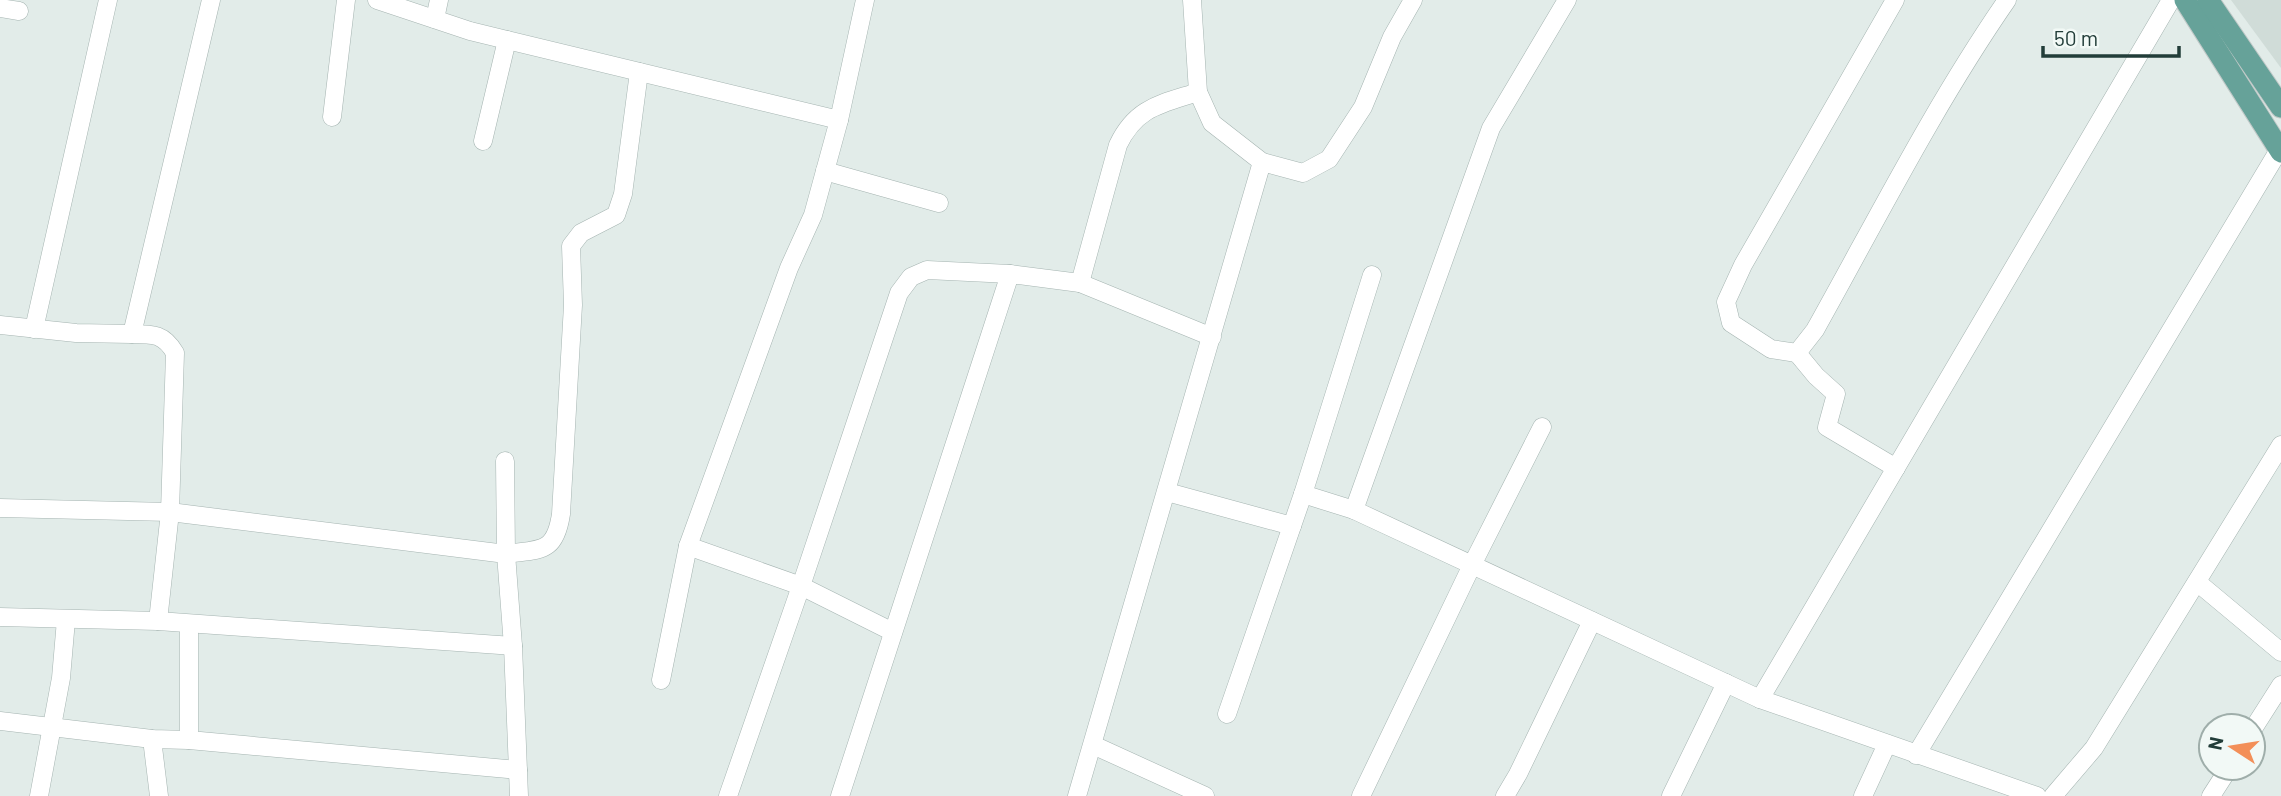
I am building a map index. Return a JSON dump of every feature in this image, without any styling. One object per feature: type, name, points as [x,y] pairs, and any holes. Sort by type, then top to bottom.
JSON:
[{"type":"main road","points":[[2185,0],[2280,151]]},
{"type":"main road","points":[[2208,0],[2281,107]]},
{"type":"street","points":[[34,329],[108,0]]},
{"type":"street","points":[[132,334],[211,0]]},
{"type":"street","points":[[332,117],[346,0]]},
{"type":"street","points":[[377,0],[470,31],[839,120]]},
{"type":"street","points":[[435,19],[439,0]]},
{"type":"street","points":[[661,680],[688,547],[789,268],[813,215],[839,120],[865,0]]},
{"type":"street","points":[[1192,0],[1198,92],[1212,123],[1262,162],[1303,173],[1329,159],[1363,107],[1392,37],[1413,0]]},
{"type":"street","points":[[1354,510],[1492,128],[1567,0]]},
{"type":"street","points":[[1895,0],[1743,265],[1726,302],[1731,323],[1771,349],[1797,353],[1836,394],[1827,427],[1896,468]]},
{"type":"street","points":[[1797,353],[1815,330],[1935,115],[2007,0]]},
{"type":"street","points":[[1760,699],[2171,0]]},
{"type":"street","points":[[0,8],[19,11]]},
{"type":"street","points":[[483,141],[507,40]]},
{"type":"street","points":[[0,508],[170,512],[506,554],[543,549],[558,535],[561,514],[573,305],[571,246],[581,233],[615,215],[623,194],[639,72]]},
{"type":"street","points":[[1080,283],[1118,145],[1126,127],[1149,108],[1198,92]]},
{"type":"street","points":[[1916,755],[2280,151]]},
{"type":"street","points":[[1077,796],[1262,162]]},
{"type":"street","points":[[825,172],[939,203]]},
{"type":"street","points":[[728,796],[899,293],[911,277],[927,270],[1010,274],[1080,283],[1212,337]]},
{"type":"street","points":[[840,796],[1010,274]]},
{"type":"street","points":[[1227,713],[1303,494],[1372,275]]},
{"type":"street","points":[[0,325],[76,333],[153,334],[168,341],[175,353],[170,512],[158,621]]},
{"type":"street","points":[[1361,796],[1542,427]]},
{"type":"street","points":[[2053,796],[2094,748],[2281,446]]},
{"type":"street","points":[[505,461],[506,554],[519,796]]},
{"type":"street","points":[[1167,492],[1292,526]]},
{"type":"street","points":[[1303,494],[1354,510],[1760,699],[2037,796]]},
{"type":"street","points":[[688,547],[801,586],[893,632]]},
{"type":"street","points":[[2197,582],[2281,652]]},
{"type":"street","points":[[0,617],[158,621],[513,646]]},
{"type":"street","points":[[39,796],[61,678],[66,620]]},
{"type":"street","points":[[1505,796],[1592,621]]},
{"type":"street","points":[[189,624],[189,740]]},
{"type":"street","points":[[1671,796],[1727,683]]},
{"type":"street","points":[[2264,712],[2281,685]]},
{"type":"street","points":[[0,721],[152,739],[189,740],[518,770]]},
{"type":"street","points":[[152,739],[159,796]]},
{"type":"street","points":[[1863,796],[1887,744]]},
{"type":"street","points":[[1093,745],[1205,796]]},
{"type":"shaded area","points":[[2231,0],[2281,0],[2281,68]]}]
